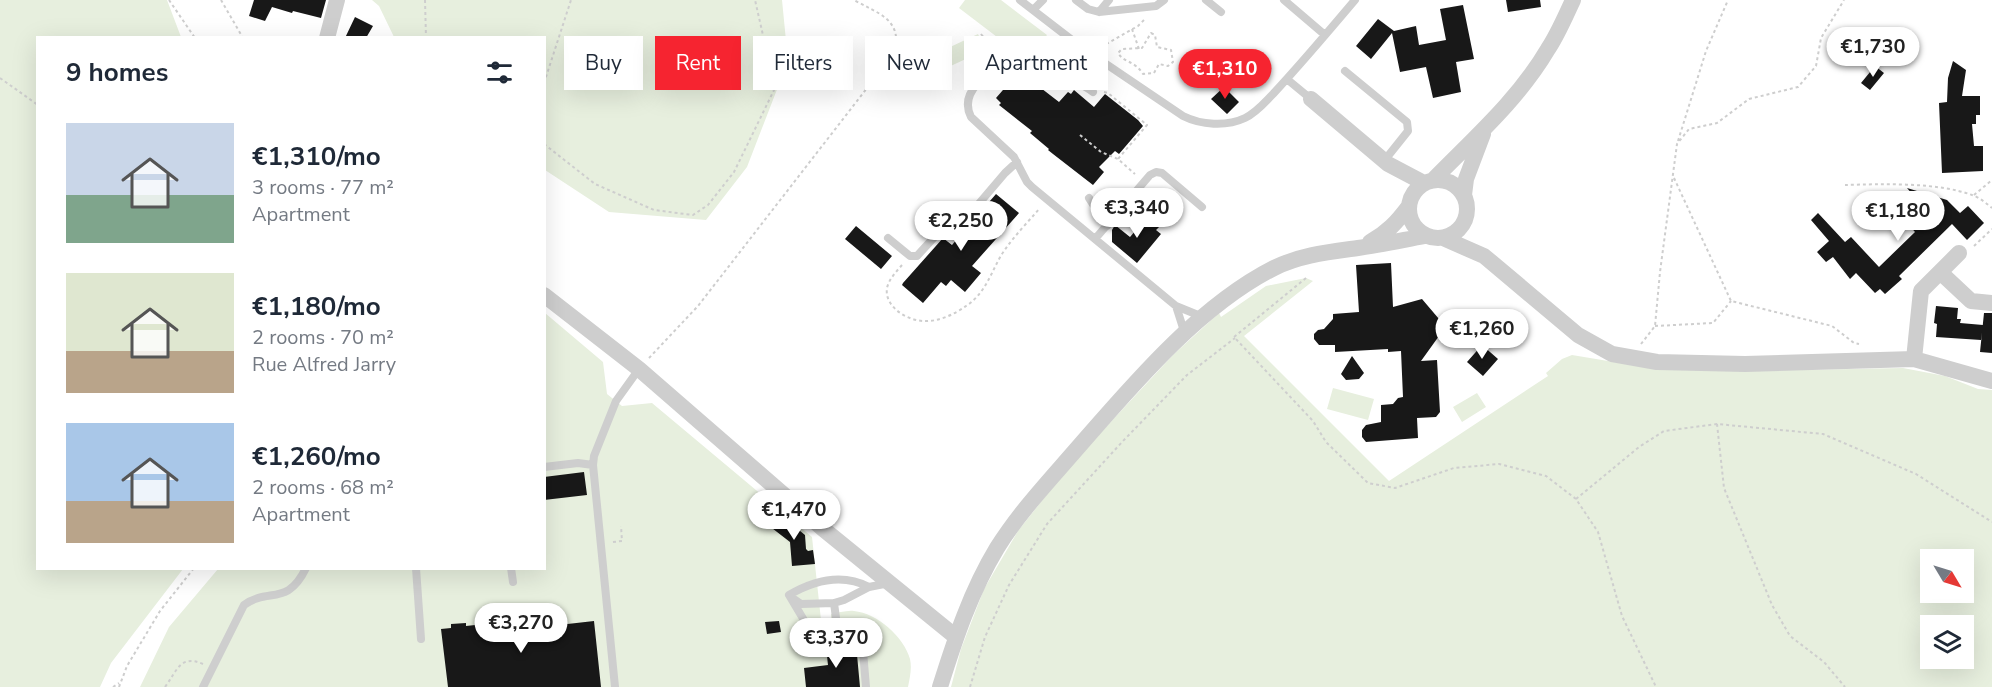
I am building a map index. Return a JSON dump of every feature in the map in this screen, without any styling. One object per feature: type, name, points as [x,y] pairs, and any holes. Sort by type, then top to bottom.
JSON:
[{"type":"street","points":[[328,36],[337,0]]},
{"type":"street","points":[[1358,248],[1383,235],[1396,223],[1410,201],[1485,130],[1518,92],[1542,60],[1573,0]]},
{"type":"street","points":[[1311,99],[1386,162],[1428,182],[1442,180],[1458,188],[1464,195],[1467,214],[1459,230],[1443,238]]},
{"type":"street","points":[[1464,195],[1466,179],[1485,130]]},
{"type":"street","points":[[1386,162],[1410,201],[1409,215],[1412,224],[1425,236]]},
{"type":"street","points":[[1464,223],[1485,256]]},
{"type":"street","points":[[940,687],[956,637],[981,578],[997,549],[1021,513],[1094,429],[1157,361],[1203,317],[1249,282],[1275,268],[1320,253],[1425,236],[1443,238],[1485,256],[1578,335],[1612,354],[1657,362],[1745,364],[1914,359],[1992,381]]},
{"type":"street","points":[[1914,359],[1922,291],[1959,253]]},
{"type":"street","points":[[1940,272],[1971,301],[1992,303]]},
{"type":"street","points":[[546,297],[639,369],[822,528],[956,637]]},
{"type":"lane","points":[[1020,0],[1067,36]]},
{"type":"lane","points":[[1033,10],[1043,0]]},
{"type":"lane","points":[[1076,0],[1088,9],[1099,12],[1148,3],[1158,5],[1164,0]]},
{"type":"lane","points":[[1099,12],[1109,0]]},
{"type":"lane","points":[[1206,0],[1221,12]]},
{"type":"lane","points":[[1108,65],[1183,116],[1205,123],[1231,122],[1247,117],[1288,80],[1355,0]]},
{"type":"lane","points":[[1289,2],[1325,35]]},
{"type":"lane","points":[[1345,71],[1407,122],[1408,131],[1386,162]]},
{"type":"lane","points":[[1288,80],[1311,99]]},
{"type":"lane","points":[[972,90],[967,109],[971,117],[1010,153],[1027,182],[1176,306],[1203,317]]},
{"type":"lane","points":[[888,238],[910,256],[917,256],[939,232],[959,226],[1017,162]]},
{"type":"lane","points":[[1095,239],[1144,182],[1156,172],[1162,173],[1202,207]]},
{"type":"lane","points":[[1089,198],[1107,226]]},
{"type":"lane","points":[[1176,306],[1185,334]]},
{"type":"lane","points":[[615,687],[593,465],[594,456],[616,401],[639,369]]},
{"type":"lane","points":[[546,467],[578,463],[593,465]]},
{"type":"lane","points":[[203,687],[244,605],[250,601],[278,596],[289,591],[297,585],[305,570]]},
{"type":"lane","points":[[416,570],[421,639]]},
{"type":"lane","points":[[511,570],[513,582]]},
{"type":"lane","points":[[789,596],[806,585],[847,579],[869,587]]},
{"type":"lane","points":[[789,596],[801,604],[834,603],[869,587],[890,583]]},
{"type":"lane","points":[[789,596],[811,632],[857,634],[862,639],[866,687]]},
{"type":"lane","points":[[834,603],[838,633]]},
{"type":"path","points":[[169,0],[194,36]]},
{"type":"path","points":[[221,0],[242,36]]},
{"type":"path","points":[[425,0],[426,36]]},
{"type":"path","points":[[546,77],[571,0]]},
{"type":"path","points":[[546,146],[595,184],[654,210],[693,215],[708,205],[734,171],[775,88],[755,0]]},
{"type":"path","points":[[639,369],[698,306],[895,52],[897,30],[888,19],[854,0]]},
{"type":"path","points":[[1631,357],[1655,326],[1677,144],[1706,51],[1728,0]]},
{"type":"path","points":[[1677,144],[1689,129],[1717,123],[1749,99],[1798,87],[1816,66],[1821,38],[1844,0]]},
{"type":"path","points":[[1108,43],[1132,29],[1150,14],[1148,3]]},
{"type":"path","points":[[1132,29],[1139,49]]},
{"type":"path","points":[[1152,33],[1155,35],[1157,47],[1171,50],[1173,62],[1168,66],[1159,64],[1154,72],[1144,74],[1138,65],[1118,56],[1122,49],[1139,49],[1145,45],[1152,33]]},
{"type":"path","points":[[0,78],[36,104]]},
{"type":"path","points":[[1093,92],[1108,93],[1147,125],[1118,159]]},
{"type":"path","points":[[1080,135],[1101,152],[1118,159],[1144,182]]},
{"type":"path","points":[[1673,177],[1731,301]]},
{"type":"path","points":[[1974,195],[1992,180]]},
{"type":"path","points":[[1845,185],[1922,186],[1974,195],[1992,208]]},
{"type":"path","points":[[910,256],[890,280],[887,288],[888,296],[896,310],[904,316],[926,322],[939,320],[962,308],[978,296],[986,286],[1003,253],[1047,199]]},
{"type":"path","points":[[1959,253],[1966,254],[1992,229]]},
{"type":"path","points":[[970,687],[985,637],[1009,585],[1047,524],[1187,375],[1306,278]]},
{"type":"path","points":[[1655,326],[1713,323],[1731,301]]},
{"type":"path","points":[[1731,301],[1832,326],[1854,343],[1864,346]]},
{"type":"path","points":[[1235,338],[1313,421],[1326,442],[1368,483],[1395,488],[1454,468],[1499,464],[1546,476],[1576,499],[1599,532],[1623,616],[1656,687]]},
{"type":"path","points":[[1576,499],[1640,447],[1664,431],[1717,424],[1823,434],[1916,474],[1992,522]]},
{"type":"path","points":[[1717,424],[1724,488],[1772,605],[1791,636],[1824,662],[1845,687]]},
{"type":"path","points":[[600,544],[622,541],[621,526]]},
{"type":"path","points":[[119,687],[127,666],[160,610],[192,570]]},
{"type":"path","points":[[165,687],[187,660],[193,660],[212,668]]},
{"type":"path","points":[[113,687],[122,681]]},
{"type":"green space","points":[[0,0],[167,0],[181,36],[36,36],[36,570],[182,570],[111,663],[100,687],[0,687]]},
{"type":"green space","points":[[372,0],[782,0],[786,36],[753,36],[753,90],[777,90],[747,167],[706,220],[609,212],[546,171],[546,36],[394,36],[379,6]]},
{"type":"green space","points":[[965,0],[1001,0],[1047,35],[996,36],[959,8]]},
{"type":"green space","points":[[964,41],[964,60],[952,65],[952,46]]},
{"type":"green space","points":[[1306,278],[1313,281],[1244,336],[1389,481],[1548,376],[1546,373],[1562,359],[1572,355],[1662,370],[1903,368],[1945,376],[1978,389],[1992,390],[1992,687],[951,687],[961,649],[984,589],[1018,531],[1067,469],[1173,355],[1219,313],[1221,317],[1266,286]]},
{"type":"green space","points":[[546,314],[603,362],[607,394],[622,406],[652,403],[812,537],[821,620],[831,619],[831,614],[845,611],[872,616],[902,642],[910,659],[911,669],[908,687],[140,687],[169,627],[217,570],[546,570]]},
{"type":"green space","points":[[1333,388],[1374,399],[1368,420],[1327,409]]},
{"type":"green space","points":[[1477,393],[1486,407],[1462,422],[1453,407]]},
{"type":"building","points":[[254,0],[326,0],[321,18],[272,7],[265,21],[249,16]]},
{"type":"building","points":[[1506,0],[1540,0],[1541,7],[1508,12]]},
{"type":"building","points":[[1463,5],[1474,59],[1456,62],[1461,92],[1433,98],[1426,67],[1400,72],[1392,33],[1371,59],[1356,46],[1378,19],[1394,31],[1416,26],[1419,45],[1446,40],[1440,9]]},
{"type":"building","points":[[355,17],[373,26],[367,36],[346,36]]},
{"type":"building","points":[[1953,61],[1966,70],[1962,96],[1980,96],[1980,115],[1976,115],[1976,124],[1972,124],[1974,146],[1983,146],[1983,171],[1942,173],[1939,103],[1947,102],[1948,78]]},
{"type":"building","points":[[1875,66],[1884,73],[1870,90],[1861,83]]},
{"type":"building","points":[[1224,87],[1239,102],[1227,114],[1211,99]]},
{"type":"building","points":[[1003,90],[1043,90],[1059,102],[1068,92],[1071,94],[1074,90],[1094,107],[1105,94],[1143,126],[1119,154],[1115,151],[1099,167],[1104,172],[1093,185],[1048,150],[1030,133],[1032,131],[999,105],[1001,103],[996,98]]},
{"type":"building","points":[[1907,188],[1947,200],[1960,213],[1968,206],[1984,223],[1967,240],[1952,224],[1899,276],[1902,279],[1885,294],[1880,289],[1875,293],[1856,273],[1850,279],[1833,257],[1826,262],[1817,252],[1829,241],[1811,220],[1818,213],[1845,242],[1851,237],[1879,267],[1915,232],[1908,224],[1925,209]]},
{"type":"building","points":[[996,194],[1019,213],[972,266],[981,273],[965,292],[951,280],[946,286],[941,282],[923,303],[902,285],[903,283],[943,238],[952,245]]},
{"type":"building","points":[[1149,215],[1161,225],[1156,230],[1161,234],[1137,263],[1112,242],[1112,230],[1115,225],[1130,237]]},
{"type":"building","points":[[856,226],[892,256],[881,269],[845,239]]},
{"type":"building","points":[[1391,263],[1393,307],[1422,299],[1439,319],[1439,336],[1421,361],[1437,360],[1440,412],[1436,417],[1417,418],[1418,438],[1366,442],[1362,437],[1362,430],[1366,425],[1381,422],[1381,405],[1393,404],[1398,398],[1403,397],[1401,351],[1388,352],[1388,349],[1335,352],[1335,345],[1319,345],[1314,339],[1314,334],[1324,329],[1333,319],[1333,314],[1359,312],[1356,265]]},
{"type":"building","points":[[1936,306],[1958,308],[1957,319],[1961,319],[1960,323],[1983,325],[1981,340],[1936,337],[1937,324],[1934,323]]},
{"type":"building","points":[[1984,313],[1992,313],[1992,353],[1980,352]]},
{"type":"building","points":[[1482,345],[1498,359],[1483,376],[1467,362]]},
{"type":"building","points":[[1352,356],[1364,373],[1359,379],[1346,380],[1341,374]]},
{"type":"building","points":[[584,472],[587,495],[546,500],[546,477]]},
{"type":"building","points":[[778,513],[805,535],[806,549],[813,550],[815,564],[792,566],[790,542],[768,525]]},
{"type":"building","points":[[524,606],[526,620],[540,618],[541,627],[594,621],[601,687],[448,687],[441,629],[451,628],[451,624],[466,623],[466,626],[512,621],[510,608]]},
{"type":"building","points":[[779,621],[781,632],[767,634],[765,622]]},
{"type":"building","points":[[856,644],[860,687],[806,687],[804,668],[828,665],[826,647]]}]
